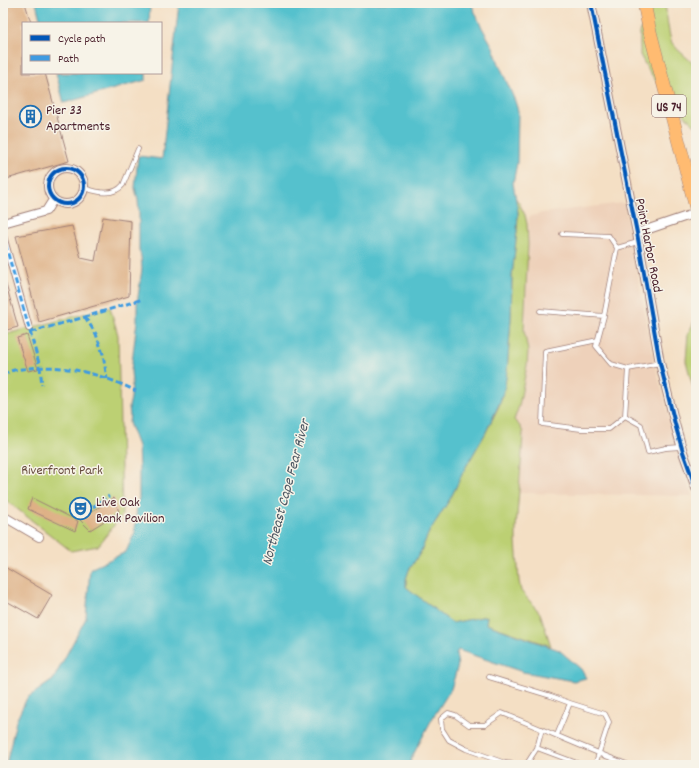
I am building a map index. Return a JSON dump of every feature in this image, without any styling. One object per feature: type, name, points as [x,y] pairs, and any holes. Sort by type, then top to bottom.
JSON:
[{"type":"highway","name":"US 74","points":[[644,3],[649,28],[696,208]]},
{"type":"street","name":"Point Harbor Road","points":[[591,3],[637,233],[660,363],[681,447],[696,488]]},
{"type":"street","points":[[65,168],[72,169],[81,176],[84,182],[84,188],[81,197],[73,203],[63,205],[53,200],[48,189],[48,183],[54,172],[65,168]]},
{"type":"street","points":[[3,223],[46,211],[53,200]]},
{"type":"street","points":[[637,233],[696,214]]},
{"type":"street","points":[[3,236],[29,328]]},
{"type":"street","points":[[3,516],[39,537]]},
{"type":"lane","points":[[84,188],[105,193],[114,192],[119,189],[123,185],[138,149]]},
{"type":"lane","points":[[562,234],[609,236],[617,248],[604,316],[596,346],[611,364],[628,369],[660,363]]},
{"type":"lane","points":[[617,248],[638,242]]},
{"type":"lane","points":[[540,311],[604,316]]},
{"type":"lane","points":[[598,340],[545,351],[542,424],[581,429],[609,429],[625,416],[628,369]]},
{"type":"lane","points":[[625,416],[641,425],[648,452],[666,448],[681,447]]},
{"type":"lane","points":[[489,677],[605,714],[609,722],[595,765]]},
{"type":"lane","points":[[557,735],[570,703]]},
{"type":"lane","points":[[542,729],[537,748],[526,765],[505,763],[466,749],[450,740],[442,729],[441,719],[448,713],[469,725],[485,725],[502,713],[542,729],[557,735],[599,754],[629,765]]},
{"type":"lane","points":[[537,748],[577,763]]},
{"type":"shaded area","points":[[624,203],[655,366],[692,496],[519,493],[510,431],[519,406],[523,383],[529,217],[542,213]]},
{"type":"green space","points":[[653,3],[665,3],[672,43],[691,61],[696,68],[696,127],[668,98],[647,68],[640,55],[640,33],[643,23],[653,9]]},
{"type":"green space","points":[[514,196],[525,215],[528,244],[524,330],[528,351],[527,365],[519,406],[514,420],[523,432],[516,528],[519,581],[521,591],[540,613],[551,646],[486,624],[487,616],[452,623],[406,587],[406,579],[409,570],[420,553],[429,532],[450,499],[464,470],[485,434],[499,406],[503,394],[507,371],[511,319],[512,276],[517,231],[518,212]]},
{"type":"green space","name":"Riverfront Park","points":[[110,307],[118,335],[122,515],[98,546],[71,551],[3,497],[3,335]]},
{"type":"green space","points":[[696,318],[696,442],[692,430],[695,395],[686,361],[688,334]]},
{"type":"water","points":[[36,3],[150,3],[149,22],[41,22]]},
{"type":"water","name":"Northeast Cape Fear River","points":[[179,3],[471,3],[481,26],[493,47],[515,101],[518,111],[517,163],[513,183],[518,212],[512,276],[511,319],[505,386],[500,402],[485,434],[464,470],[450,499],[429,532],[420,553],[409,570],[406,579],[406,587],[452,623],[487,616],[486,624],[559,650],[581,669],[586,678],[574,681],[523,672],[458,650],[456,654],[458,665],[451,689],[432,719],[412,757],[410,765],[6,765],[16,721],[27,698],[53,680],[86,618],[90,569],[126,552],[134,534],[137,503],[139,499],[139,468],[138,446],[129,423],[129,407],[132,382],[131,371],[137,321],[137,304],[142,269],[139,250],[138,200],[135,188],[138,156],[162,159]]},
{"type":"water","points":[[56,74],[146,74],[146,80],[64,103]]},
{"type":"building","name":"Pier 33 Apartments","points":[[3,3],[25,3],[31,22],[22,22],[22,74],[45,74],[69,161],[3,180]]},
{"type":"building","points":[[103,217],[131,221],[129,296],[39,322],[16,236],[72,226],[81,258],[95,261]]},
{"type":"building","points":[[5,281],[18,327],[3,331],[3,282]]},
{"type":"building","points":[[27,335],[38,369],[28,371],[17,338]]},
{"type":"building","points":[[32,498],[78,521],[75,531],[28,509]]},
{"type":"building","points":[[114,498],[119,512],[90,530],[79,519]]},
{"type":"building","points":[[3,566],[52,595],[38,619],[3,599]]},
{"type":"marked path","points":[[3,236],[40,367],[42,385]]},
{"type":"marked path","points":[[31,332],[143,299]]},
{"type":"marked path","points":[[85,317],[96,334],[103,354],[107,379]]},
{"type":"marked path","points":[[3,375],[10,371],[30,368],[44,367],[71,369],[111,380],[136,391]]},
{"type":"marked path","points":[[78,517],[109,496]]},
{"type":"cycle path","points":[[591,3],[637,233],[660,363],[683,452],[696,488]]},
{"type":"cycle path","points":[[70,168],[79,173],[83,179],[84,186],[83,193],[79,199],[70,204],[62,204],[53,199],[49,193],[48,182],[53,173],[59,169],[70,168]]},
{"type":"place","name":"Pier 33 Apartments","points":[[30,117]]},
{"type":"place","name":"Live Oak Bank Pavilion","points":[[80,509]]}]
